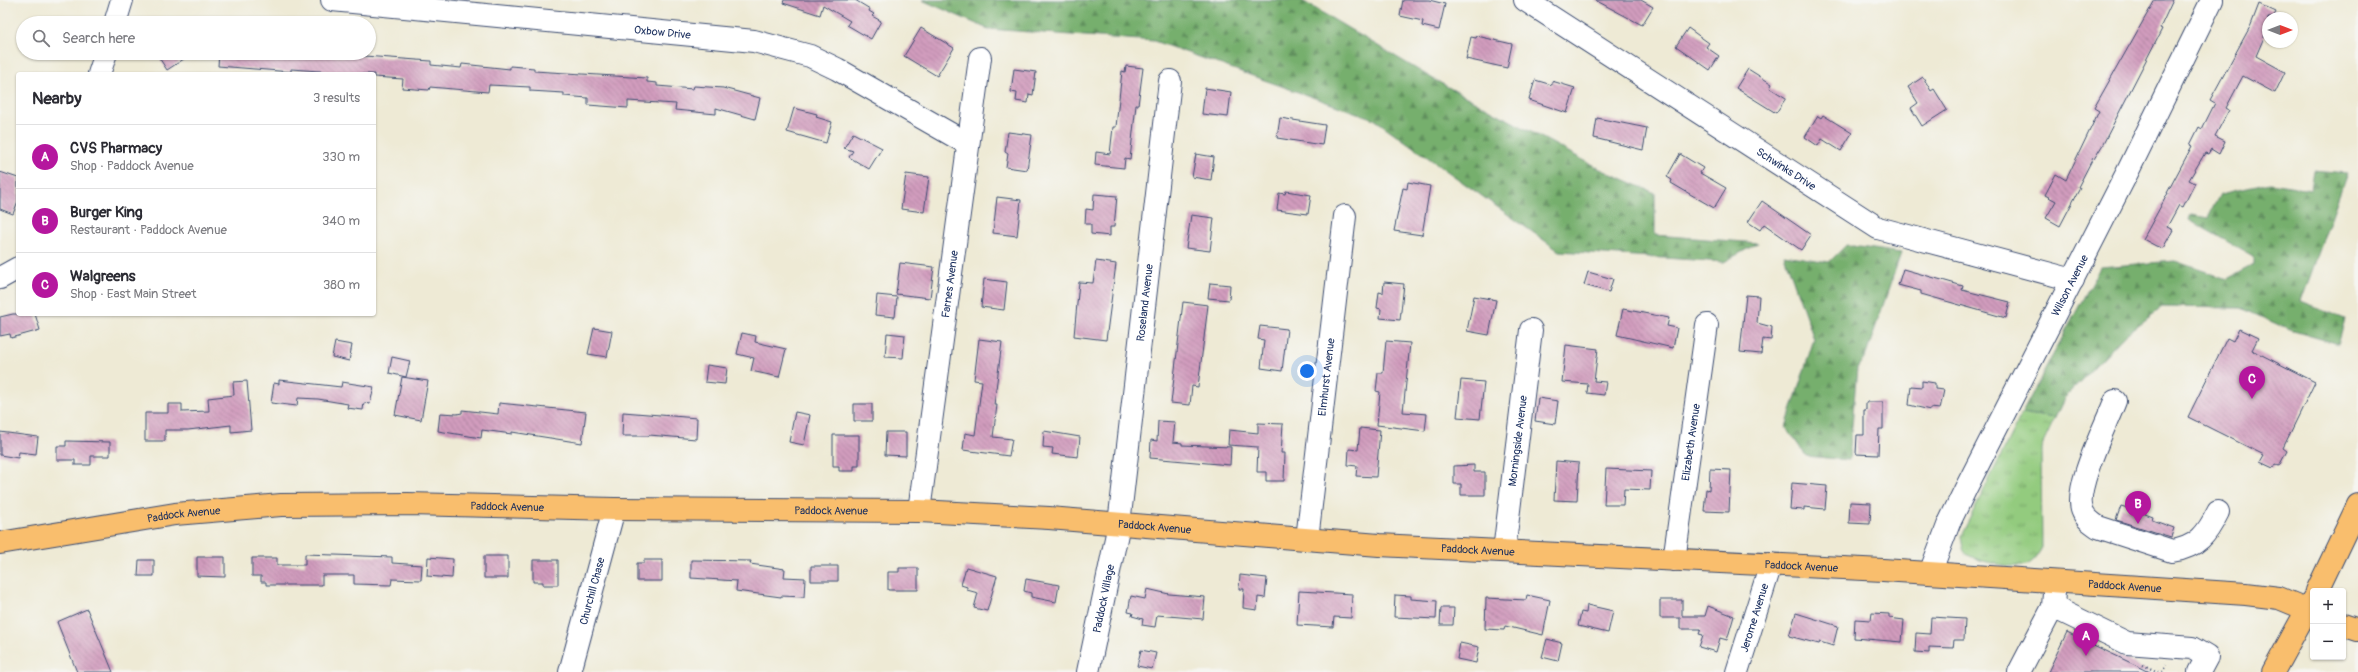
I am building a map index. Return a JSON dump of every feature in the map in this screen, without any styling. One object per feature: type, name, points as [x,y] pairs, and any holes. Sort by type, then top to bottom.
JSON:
[{"type":"main road","name":"Paddock Avenue","points":[[0,543],[175,514],[254,506],[408,504],[614,509],[919,511],[1119,524],[1307,539],[2055,581],[2268,596],[2310,603]]},
{"type":"main road","points":[[2320,588],[2358,505]]},
{"type":"main road","points":[[2273,672],[2310,608]]},
{"type":"main road","points":[[2346,626],[2358,630]]},
{"type":"street","points":[[117,16],[122,0]]},
{"type":"street","name":"Oxbow Drive","points":[[332,0],[754,41],[810,56],[837,69],[968,144]]},
{"type":"street","name":"Schwinks Drive","points":[[1525,0],[1878,228],[2073,280]]},
{"type":"street","name":"Wilson Avenue","points":[[1930,573],[1949,523],[2073,280],[2212,0]]},
{"type":"street","name":"Farnes Avenue","points":[[919,511],[980,58]]},
{"type":"street","points":[[100,72],[104,60]]},
{"type":"street","name":"Roseland Avenue","points":[[1119,524],[1170,81]]},
{"type":"street","name":"Elmhurst Avenue","points":[[1307,539],[1345,216]]},
{"type":"street","points":[[0,278],[16,269]]},
{"type":"street","name":"Elizabeth Avenue","points":[[1674,560],[1707,325]]},
{"type":"street","name":"Morningside Avenue","points":[[1504,551],[1531,330]]},
{"type":"street","points":[[2115,401],[2082,485],[2080,505],[2089,520],[2098,527],[2172,551],[2185,549],[2202,539],[2209,531],[2218,512]]},
{"type":"street","name":"Churchill Chase","points":[[570,672],[614,509]]},
{"type":"street","name":"Paddock Village","points":[[1088,672],[1119,524]]},
{"type":"street","name":"Jerome Avenue","points":[[1737,672],[1771,564]]},
{"type":"street","points":[[2019,672],[2054,607],[2055,581]]},
{"type":"street","points":[[2054,607],[2127,643],[2192,648],[2207,657],[2199,672]]},
{"type":"green space","points":[[922,0],[1301,0],[1435,80],[1600,169],[1655,193],[1655,235],[1758,243],[1724,262],[1559,251],[1374,119],[1154,41],[988,29]]},
{"type":"green space","points":[[2314,170],[2347,173],[2301,302],[2345,319],[2338,344],[2290,330],[2241,308],[2163,307],[2126,334],[2065,397],[2055,418],[2022,413],[2100,267],[2175,261],[2227,279],[2253,265],[2253,256],[2189,220],[2191,214],[2208,217],[2220,194],[2270,183],[2311,189]]},
{"type":"green space","points":[[1846,245],[1901,253],[1866,355],[1857,368],[1849,460],[1806,456],[1786,427],[1814,339],[1784,255],[1829,262]]},
{"type":"green space","points":[[2022,413],[2055,418],[2041,448],[2042,547],[2037,556],[2027,565],[2001,565],[1982,561],[1968,555],[1963,549],[1961,536]]},
{"type":"building","points":[[784,0],[855,0],[870,9],[869,11],[874,14],[872,16],[881,21],[871,39],[847,25],[850,21],[823,5],[820,15],[783,3]]},
{"type":"building","points":[[1403,0],[1429,0],[1445,4],[1439,30],[1422,26],[1423,21],[1400,16]]},
{"type":"building","points":[[1595,0],[1641,0],[1653,7],[1642,25]]},
{"type":"building","points":[[2155,0],[2173,0],[2160,28],[2162,29],[2102,146],[2094,159],[2093,158],[2078,187],[2080,188],[2060,226],[2046,218],[2056,201],[2045,195],[2056,174],[2066,180],[2099,111],[2094,108]]},
{"type":"building","points":[[2259,4],[2276,12],[2262,12],[2262,42],[2256,56],[2285,72],[2275,93],[2243,76],[2226,108],[2229,110],[2215,136],[2225,141],[2219,154],[2211,149],[2208,154],[2205,153],[2189,180],[2195,183],[2183,207],[2179,205],[2167,227],[2173,230],[2163,248],[2156,246],[2143,239],[2192,146],[2190,145],[2199,127],[2202,129],[2215,103],[2210,100],[2251,25]]},
{"type":"building","points":[[921,28],[954,48],[937,76],[904,56]]},
{"type":"building","points":[[1688,28],[1709,43],[1706,47],[1719,56],[1710,70],[1676,46]]},
{"type":"building","points":[[1477,36],[1512,44],[1507,68],[1466,59],[1471,37],[1476,38]]},
{"type":"building","points":[[376,57],[431,61],[431,65],[461,68],[462,64],[510,69],[510,66],[534,68],[534,71],[647,78],[647,82],[657,83],[657,86],[693,89],[694,86],[723,88],[760,98],[755,119],[716,108],[716,114],[675,110],[676,104],[628,101],[628,108],[588,105],[588,98],[564,96],[564,93],[530,91],[530,87],[489,85],[488,92],[430,87],[429,90],[402,88],[403,79],[376,77],[376,72],[333,72],[291,69],[291,72],[218,66],[218,60],[376,60]]},
{"type":"building","points":[[161,60],[182,60],[167,70]]},
{"type":"building","points":[[1126,66],[1143,68],[1138,105],[1136,105],[1130,159],[1125,158],[1124,168],[1095,165],[1096,152],[1110,154],[1113,127],[1116,127],[1122,71],[1125,72]]},
{"type":"building","points":[[1014,69],[1036,72],[1033,95],[1029,94],[1028,103],[1016,101],[1017,93],[1011,92]]},
{"type":"building","points":[[1748,69],[1772,84],[1770,88],[1786,98],[1776,113],[1736,88]]},
{"type":"building","points":[[1923,77],[1931,91],[1934,89],[1947,110],[1922,126],[1911,108],[1918,103],[1908,87]]},
{"type":"building","points":[[1535,80],[1552,85],[1552,81],[1575,88],[1567,113],[1529,100]]},
{"type":"building","points":[[1205,88],[1231,92],[1228,117],[1202,114]]},
{"type":"building","points":[[794,108],[817,114],[816,117],[832,122],[826,143],[787,132]]},
{"type":"building","points":[[1823,115],[1852,133],[1841,151],[1822,139],[1818,146],[1805,137],[1818,116],[1821,118]]},
{"type":"building","points":[[1280,118],[1325,125],[1322,145],[1277,138]]},
{"type":"building","points":[[1597,118],[1647,128],[1643,150],[1594,138]]},
{"type":"building","points":[[1008,132],[1032,135],[1027,170],[1006,167],[1008,154],[1005,152]]},
{"type":"building","points":[[853,133],[882,148],[869,169],[849,157],[853,151],[844,148]]},
{"type":"building","points":[[1196,154],[1214,157],[1211,180],[1192,177]]},
{"type":"building","points":[[1680,154],[1703,168],[1700,173],[1726,188],[1714,208],[1671,183],[1672,180],[1667,177]]},
{"type":"building","points":[[0,172],[16,177],[16,206],[13,214],[0,209]]},
{"type":"building","points":[[906,174],[929,177],[924,212],[901,209]]},
{"type":"building","points":[[1408,182],[1430,186],[1422,235],[1394,231],[1403,188],[1407,189]]},
{"type":"building","points":[[1286,191],[1311,195],[1308,214],[1277,210],[1279,193],[1285,194]]},
{"type":"building","points":[[1094,194],[1117,196],[1114,227],[1110,227],[1110,236],[1091,234],[1091,224],[1085,224],[1086,209],[1093,210]]},
{"type":"building","points":[[997,197],[1021,200],[1017,236],[993,233]]},
{"type":"building","points":[[1762,201],[1811,235],[1801,250],[1764,224],[1760,230],[1748,222]]},
{"type":"building","points":[[1191,215],[1214,218],[1210,251],[1186,248]]},
{"type":"building","points":[[1096,261],[1116,264],[1106,340],[1074,336],[1079,282],[1093,283]]},
{"type":"building","points":[[900,263],[934,267],[930,298],[896,294]]},
{"type":"building","points":[[1903,269],[1963,286],[1962,290],[2010,302],[2006,318],[1921,294],[1921,291],[1898,285]]},
{"type":"building","points":[[1588,272],[1613,279],[1609,292],[1584,285]]},
{"type":"building","points":[[984,279],[1007,282],[1004,310],[981,307]]},
{"type":"building","points":[[1384,282],[1404,284],[1400,320],[1380,318],[1381,309],[1377,308],[1379,292],[1383,293]]},
{"type":"building","points":[[1210,283],[1230,285],[1229,300],[1208,298]]},
{"type":"building","points":[[877,295],[897,297],[895,317],[875,315]]},
{"type":"building","points":[[1746,295],[1759,296],[1757,323],[1772,327],[1771,340],[1763,339],[1761,354],[1740,352]]},
{"type":"building","points":[[1474,296],[1496,300],[1489,335],[1467,331]]},
{"type":"building","points":[[1183,302],[1208,305],[1198,387],[1192,386],[1190,405],[1171,403]]},
{"type":"building","points":[[1623,309],[1669,318],[1667,326],[1677,328],[1673,348],[1617,335]]},
{"type":"building","points":[[13,314],[16,314],[16,316],[36,316],[40,330],[11,338],[10,334],[0,336],[0,317]]},
{"type":"building","points":[[1260,326],[1287,329],[1282,371],[1261,368],[1264,340],[1258,339]]},
{"type":"building","points":[[594,328],[612,331],[607,357],[588,354]]},
{"type":"building","points":[[2239,329],[2258,338],[2252,350],[2315,382],[2283,448],[2287,451],[2279,466],[2275,464],[2273,468],[2260,462],[2264,455],[2188,417],[2227,338],[2233,341]]},
{"type":"building","points":[[742,333],[756,336],[755,342],[786,349],[779,377],[751,371],[754,358],[737,354]]},
{"type":"building","points":[[887,333],[905,335],[903,358],[885,357]]},
{"type":"building","points":[[979,339],[1002,342],[994,405],[997,405],[993,437],[1012,439],[1009,456],[963,450],[965,433],[975,435],[982,381],[974,380]]},
{"type":"building","points":[[1386,341],[1410,343],[1403,412],[1427,414],[1425,431],[1377,425],[1380,392],[1376,391],[1378,373],[1383,373]]},
{"type":"building","points":[[335,342],[352,345],[349,361],[332,357]]},
{"type":"building","points":[[1566,345],[1598,349],[1594,381],[1606,382],[1604,395],[1587,393],[1588,384],[1562,382]]},
{"type":"building","points":[[392,357],[410,361],[406,377],[389,373]]},
{"type":"building","points":[[707,365],[727,368],[725,384],[705,382]]},
{"type":"building","points":[[402,377],[428,381],[421,420],[395,415]]},
{"type":"building","points":[[279,380],[341,387],[342,382],[374,387],[370,404],[364,403],[363,410],[347,408],[348,404],[318,399],[298,398],[297,406],[271,403],[274,383],[279,384]]},
{"type":"building","points":[[1461,380],[1484,382],[1480,419],[1457,417]]},
{"type":"building","points":[[247,381],[251,430],[231,432],[231,425],[188,430],[165,430],[165,441],[145,441],[145,413],[168,413],[168,404],[182,404],[182,412],[209,411],[208,398],[234,395],[233,382]]},
{"type":"building","points":[[1922,381],[1935,383],[1935,389],[1944,390],[1940,409],[1930,408],[1930,410],[1909,405],[1911,386],[1922,387]]},
{"type":"building","points":[[1538,398],[1558,401],[1555,424],[1535,421]]},
{"type":"building","points":[[1866,402],[1883,402],[1883,429],[1879,429],[1878,455],[1856,454],[1857,435],[1864,435],[1864,410],[1866,410]]},
{"type":"building","points":[[499,403],[586,412],[582,443],[512,432],[512,434],[482,430],[481,438],[438,431],[440,413],[457,414],[462,413],[462,410],[498,414]]},
{"type":"building","points":[[854,404],[872,404],[872,421],[854,421]]},
{"type":"building","points":[[623,412],[697,418],[696,439],[649,435],[622,436]]},
{"type":"building","points":[[795,412],[810,415],[804,445],[789,442]]},
{"type":"building","points":[[1158,421],[1175,422],[1173,442],[1182,443],[1182,445],[1231,447],[1230,465],[1150,458],[1151,440],[1157,441]]},
{"type":"building","points":[[1258,423],[1283,424],[1281,453],[1285,453],[1284,481],[1266,481],[1266,472],[1257,472],[1258,447],[1228,445],[1229,430],[1258,433]]},
{"type":"building","points":[[1360,428],[1380,430],[1376,477],[1356,476],[1357,466],[1348,465],[1349,449],[1358,450]]},
{"type":"building","points":[[1044,431],[1080,437],[1078,457],[1052,454],[1053,448],[1043,447]]},
{"type":"building","points":[[0,432],[38,437],[36,454],[19,452],[18,458],[0,455]]},
{"type":"building","points":[[886,432],[906,432],[906,456],[885,455]]},
{"type":"building","points":[[833,435],[859,435],[859,466],[854,466],[854,471],[839,471],[839,466],[833,466]]},
{"type":"building","points":[[66,441],[110,442],[110,456],[91,456],[91,465],[75,465],[75,460],[57,460],[57,446],[66,446]]},
{"type":"building","points":[[1556,461],[1579,463],[1577,501],[1554,500]]},
{"type":"building","points":[[1474,465],[1474,472],[1485,472],[1485,495],[1461,495],[1461,484],[1454,484],[1454,466]]},
{"type":"building","points":[[1606,469],[1651,471],[1650,490],[1624,489],[1623,505],[1604,505]]},
{"type":"building","points":[[1710,469],[1731,470],[1729,512],[1704,511],[1706,489],[1709,490]]},
{"type":"building","points":[[1792,483],[1827,486],[1825,509],[1804,507],[1804,510],[1790,509]]},
{"type":"building","points":[[1850,502],[1871,503],[1870,524],[1849,523]]},
{"type":"building","points":[[2132,505],[2146,510],[2145,514],[2153,517],[2152,520],[2174,528],[2171,537],[2116,520],[2121,506],[2131,509]]},
{"type":"building","points":[[305,554],[392,557],[392,563],[422,565],[421,580],[392,579],[391,585],[354,584],[354,575],[322,575],[322,585],[266,585],[266,582],[261,582],[261,576],[252,576],[252,558],[277,558],[277,565],[305,565]]},
{"type":"building","points":[[484,556],[508,556],[508,578],[484,578]]},
{"type":"building","points":[[197,557],[225,557],[225,577],[197,576]]},
{"type":"building","points":[[428,557],[453,559],[452,578],[427,576]]},
{"type":"building","points":[[139,560],[154,560],[154,576],[138,576]]},
{"type":"building","points":[[533,560],[558,560],[558,585],[543,585],[543,582],[533,582]]},
{"type":"building","points":[[644,560],[662,560],[662,581],[637,581],[637,563],[644,563]]},
{"type":"building","points":[[691,560],[751,561],[750,564],[785,569],[784,577],[805,578],[804,597],[781,597],[736,591],[737,581],[691,578]]},
{"type":"building","points":[[811,566],[838,566],[838,581],[811,581]]},
{"type":"building","points":[[966,567],[997,576],[987,611],[974,608],[978,593],[967,590],[967,587],[961,585]]},
{"type":"building","points":[[899,568],[918,568],[918,590],[888,590],[888,572],[899,572]]},
{"type":"building","points":[[1240,575],[1267,578],[1265,598],[1258,597],[1257,610],[1243,608],[1244,589],[1239,589]]},
{"type":"building","points":[[1026,579],[1059,585],[1056,602],[1031,597],[1031,593],[1024,591]]},
{"type":"building","points":[[1147,589],[1169,594],[1205,597],[1203,619],[1157,615],[1155,627],[1142,625],[1143,619],[1132,616],[1133,613],[1128,612],[1131,596],[1145,599]]},
{"type":"building","points":[[1299,591],[1352,594],[1351,618],[1334,617],[1333,627],[1297,625]]},
{"type":"building","points":[[1395,595],[1411,596],[1411,599],[1437,601],[1436,619],[1394,617]]},
{"type":"building","points":[[1527,595],[1550,600],[1543,635],[1505,626],[1504,630],[1485,629],[1486,598],[1526,600]]},
{"type":"building","points":[[1660,600],[1682,600],[1682,616],[1705,616],[1708,606],[1734,616],[1727,640],[1720,638],[1716,652],[1699,647],[1703,635],[1699,634],[1701,629],[1680,629],[1680,618],[1660,618]]},
{"type":"building","points":[[1587,605],[1613,611],[1608,633],[1578,626],[1581,612],[1586,613]]},
{"type":"building","points":[[1441,608],[1454,608],[1453,625],[1440,625]]},
{"type":"building","points":[[87,609],[113,672],[77,672],[57,622]]},
{"type":"building","points":[[1796,613],[1838,626],[1833,646],[1789,636]]},
{"type":"building","points":[[1872,613],[1889,614],[1889,618],[1904,620],[1902,642],[1854,638],[1855,619],[1871,620]]},
{"type":"building","points":[[1931,617],[1965,619],[1964,640],[1954,640],[1953,648],[1929,647],[1929,653],[1915,652],[1916,633],[1930,634]]},
{"type":"building","points":[[2067,632],[2083,640],[2150,672],[2048,672]]},
{"type":"building","points":[[1547,639],[1562,643],[1558,661],[1542,657]]},
{"type":"building","points":[[1460,643],[1479,647],[1476,663],[1457,659]]},
{"type":"building","points":[[1141,650],[1156,653],[1152,669],[1137,666]]},
{"type":"place","name":"Walgreens","points":[[2252,399]]},
{"type":"place","name":"Burger King","points":[[2138,524]]},
{"type":"place","name":"CVS Pharmacy","points":[[2086,656]]}]
